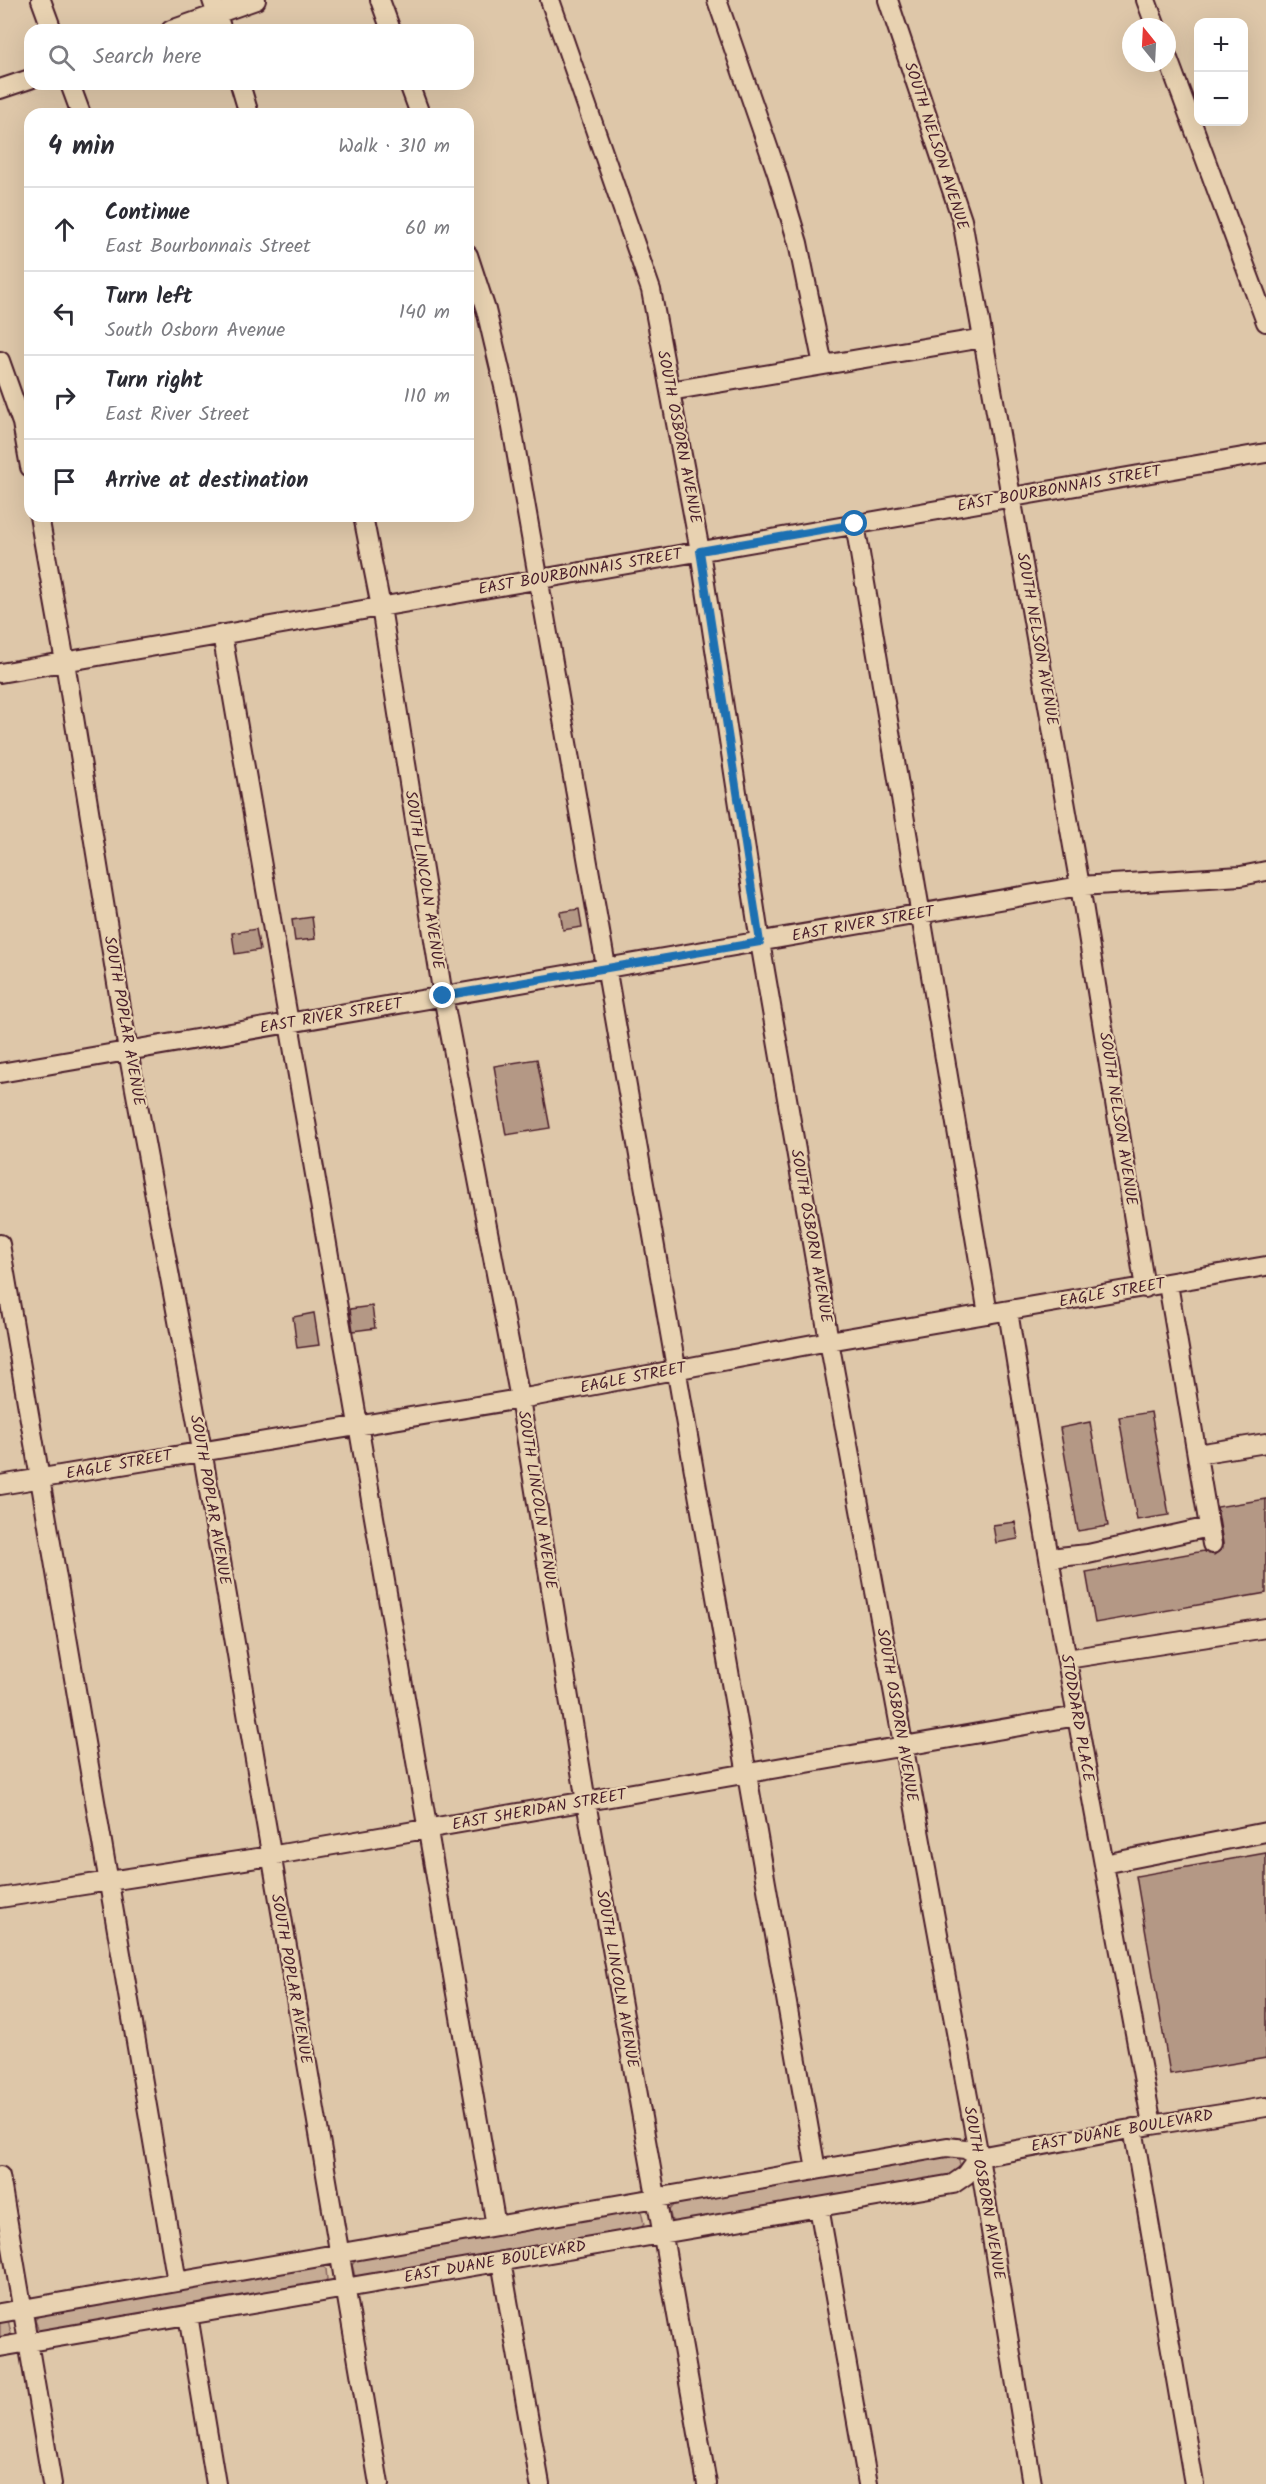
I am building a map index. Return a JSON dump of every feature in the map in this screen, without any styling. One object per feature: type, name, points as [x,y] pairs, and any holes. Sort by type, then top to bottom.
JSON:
[{"type":"street","points":[[41,0],[50,24]]},
{"type":"street","points":[[189,24],[256,0]]},
{"type":"street","points":[[380,0],[389,24]]},
{"type":"street","name":"SOUTH OSBORN AVENUE","points":[[550,0],[651,290],[700,551],[760,942],[829,1341],[979,2157],[1032,2484]]},
{"type":"street","points":[[717,0],[795,234],[806,276],[823,365]]},
{"type":"street","name":"SOUTH NELSON AVENUE","points":[[888,0],[962,220],[1080,886],[1145,1288]]},
{"type":"street","points":[[1146,0],[1153,18]]},
{"type":"street","points":[[1173,72],[1266,322]]},
{"type":"street","points":[[0,89],[24,81]]},
{"type":"street","points":[[72,90],[79,108]]},
{"type":"street","points":[[242,90],[247,108]]},
{"type":"street","points":[[411,90],[418,108]]},
{"type":"street","points":[[474,273],[486,310],[507,399],[816,2170]]},
{"type":"street","points":[[670,391],[983,338]]},
{"type":"street","points":[[0,361],[24,434]]},
{"type":"street","name":"EAST BOURBONNAIS STREET","points":[[0,673],[1266,453]]},
{"type":"street","name":"SOUTH POPLAR AVENUE","points":[[40,522],[128,1051],[202,1450],[379,2484]]},
{"type":"street","name":"SOUTH LINCOLN AVENUE","points":[[364,522],[381,607],[443,996],[520,1399],[586,1802],[707,2484]]},
{"type":"street","points":[[855,524],[988,1314]]},
{"type":"street","points":[[222,634],[496,2226]]},
{"type":"street","name":"EAST RIVER STREET","points":[[0,1073],[1080,886],[1241,876],[1266,871]]},
{"type":"street","points":[[0,1244],[177,2282]]},
{"type":"street","name":"EAGLE STREET","points":[[0,1485],[520,1399],[829,1341],[1266,1266]]},
{"type":"street","points":[[1049,1558],[1211,1535],[1168,1284]]},
{"type":"street","name":"STODDARD PLACE","points":[[1008,1311],[1049,1558],[1152,2125]]},
{"type":"street","points":[[1197,1454],[1266,1443]]},
{"type":"street","points":[[1067,1659],[1266,1628]]},
{"type":"street","name":"EAST SHERIDAN STREET","points":[[0,1898],[270,1856],[1077,1716]]},
{"type":"street","points":[[1104,1864],[1266,1832]]},
{"type":"street","name":"EAST DUANE BOULEVARD","points":[[0,2313],[946,2147],[964,2150],[979,2157],[1133,2128],[1266,2107]]},
{"type":"street","points":[[1133,2128],[1194,2484]]},
{"type":"street","name":"EAST DUANE BOULEVARD","points":[[0,2347],[953,2184],[966,2175],[979,2157]]},
{"type":"street","points":[[0,2176],[52,2484]]},
{"type":"street","points":[[819,2207],[868,2484]]},
{"type":"street","points":[[501,2261],[540,2484]]},
{"type":"street","points":[[188,2315],[216,2484]]},
{"type":"shaded area","points":[[958,2156],[961,2169],[957,2174],[675,2222],[672,2221],[669,2210],[674,2204]]},
{"type":"shaded area","points":[[641,2211],[644,2224],[640,2229],[358,2277],[355,2276],[352,2265],[357,2259]]},
{"type":"shaded area","points":[[321,2265],[326,2269],[327,2279],[324,2284],[42,2332],[39,2331],[35,2320],[40,2314]]},
{"type":"shaded area","points":[[0,2320],[8,2320],[11,2333],[7,2338],[0,2339]]},
{"type":"building","points":[[579,909],[582,927],[563,930],[560,912]]},
{"type":"building","points":[[312,917],[315,939],[295,941],[292,920]]},
{"type":"building","points":[[256,929],[260,950],[235,954],[232,933]]},
{"type":"building","points":[[537,1059],[550,1128],[506,1135],[494,1066]]},
{"type":"building","points":[[372,1306],[375,1328],[353,1331],[350,1309]]},
{"type":"building","points":[[314,1313],[319,1345],[297,1348],[293,1317]]},
{"type":"building","points":[[1151,1412],[1169,1515],[1137,1520],[1119,1417]]},
{"type":"building","points":[[1090,1422],[1108,1526],[1078,1531],[1060,1428]]},
{"type":"building","points":[[1266,1499],[1266,1593],[1095,1623],[1086,1572],[1204,1551],[1214,1555],[1223,1548],[1217,1507]]},
{"type":"building","points":[[1015,1522],[1018,1539],[996,1543],[993,1525]]},
{"type":"building","points":[[1266,1853],[1266,2058],[1170,2074],[1136,1876]]},
{"type":"route","points":[[443,996],[760,942],[700,551],[855,524]]}]
